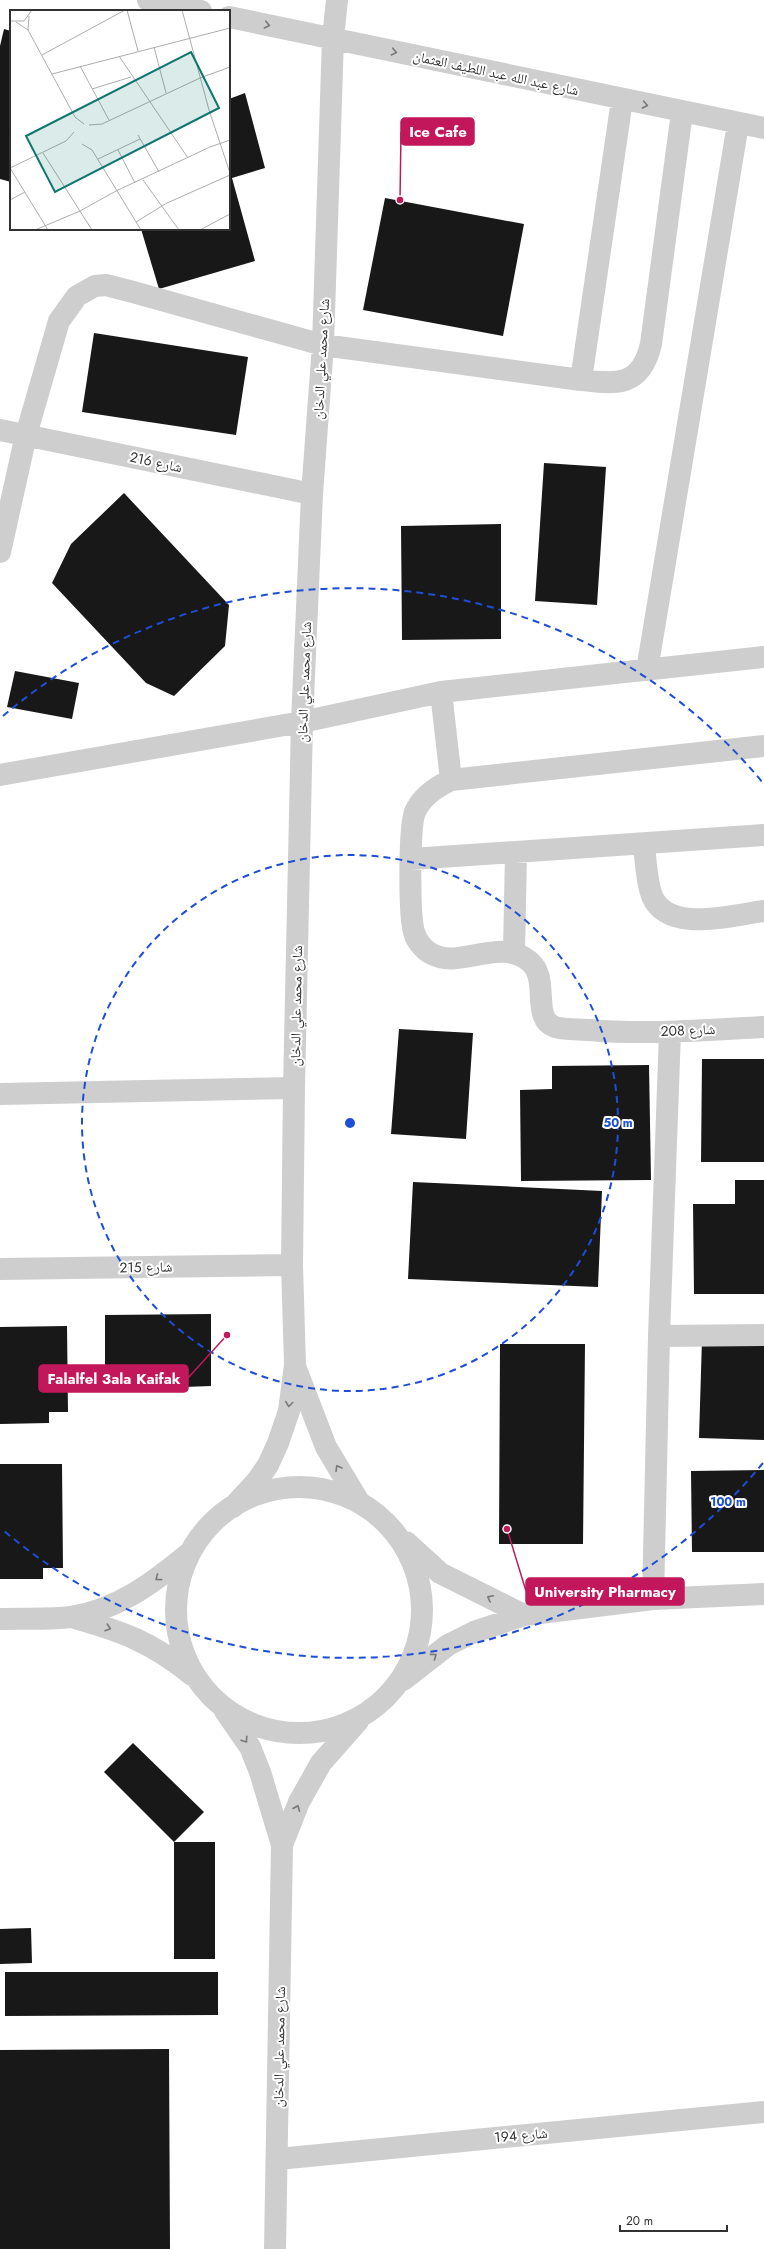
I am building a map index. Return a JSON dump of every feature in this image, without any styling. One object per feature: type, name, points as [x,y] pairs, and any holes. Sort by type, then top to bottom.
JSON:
[{"type":"street","points":[[148,0],[196,10]]},
{"type":"street","name":"شارع محمد علي الدخان","points":[[233,1507],[257,1481],[268,1465],[278,1443],[289,1410],[295,1365],[292,1265],[294,1088],[302,722],[312,494],[324,345],[333,38],[337,0]]},
{"type":"street","name":"شارع عبد الله عبد اللطيف العثمان","points":[[230,17],[622,100],[764,128]]},
{"type":"street","points":[[581,380],[622,100]]},
{"type":"street","points":[[0,552],[26,435],[59,321],[77,296],[95,286],[106,286],[133,292],[324,345],[581,380],[614,383],[623,381],[639,370],[648,354],[682,112]]},
{"type":"street","points":[[647,670],[738,124]]},
{"type":"street","name":"شارع 216","points":[[0,430],[312,494]]},
{"type":"street","points":[[0,775],[302,722],[441,692],[764,657]]},
{"type":"street","points":[[441,692],[451,780]]},
{"type":"street","points":[[516,852],[514,952],[504,950],[443,957],[430,953],[420,944],[414,932],[412,919],[411,827],[415,811],[424,798],[436,787],[451,780],[764,746]]},
{"type":"street","points":[[411,859],[764,835]]},
{"type":"street","points":[[644,844],[649,887],[656,902],[666,913],[678,918],[692,920],[764,910]]},
{"type":"street","name":"شارع 208","points":[[514,952],[531,963],[538,972],[541,982],[542,1014],[547,1022],[556,1027],[612,1032],[670,1032],[764,1028]]},
{"type":"street","points":[[653,1599],[659,1336],[670,1032]]},
{"type":"street","points":[[0,1094],[294,1088]]},
{"type":"street","name":"شارع 215","points":[[0,1269],[292,1265]]},
{"type":"street","points":[[659,1336],[764,1335]]},
{"type":"street","name":"شارع محمد علي الدخان","points":[[295,1365],[326,1447],[359,1502]]},
{"type":"street","points":[[0,1619],[70,1617],[102,1609],[139,1591],[188,1554],[213,1520],[248,1497],[285,1487],[323,1488],[359,1502],[388,1523],[440,1573],[524,1615]]},
{"type":"street","points":[[388,1523],[408,1553],[420,1587],[421,1623],[411,1658],[393,1689]]},
{"type":"street","points":[[188,1554],[176,1595],[178,1637],[194,1676]]},
{"type":"street","points":[[222,1708],[256,1726],[293,1733],[332,1729],[366,1713],[411,1672],[448,1645],[474,1632],[524,1615],[653,1599],[764,1594]]},
{"type":"street","points":[[70,1617],[121,1633],[146,1643],[168,1656],[194,1676]]},
{"type":"street","name":"شارع محمد علي الدخان","points":[[194,1676],[222,1708],[250,1747],[268,1793],[282,1844],[278,2159],[275,2249]]},
{"type":"street","name":"شارع محمد علي الدخان","points":[[282,1844],[299,1802],[322,1763],[366,1713]]},
{"type":"street","name":"شارع 194","points":[[278,2159],[764,2112]]},
{"type":"building","points":[[4,29],[10,31],[10,182],[0,179],[0,46]]},
{"type":"building","points":[[245,93],[265,168],[232,178],[255,261],[159,289],[141,230],[230,230],[230,99]]},
{"type":"building","points":[[385,198],[524,224],[503,336],[363,310]]},
{"type":"building","points":[[94,333],[248,357],[236,435],[82,412]]},
{"type":"building","points":[[544,463],[606,467],[597,605],[535,601]]},
{"type":"building","points":[[124,493],[229,605],[225,646],[174,696],[146,683],[52,583],[71,544]]},
{"type":"building","points":[[501,524],[501,639],[402,640],[401,526]]},
{"type":"building","points":[[15,671],[79,683],[72,719],[7,707]]},
{"type":"building","points":[[399,1029],[473,1033],[466,1139],[391,1134]]},
{"type":"building","points":[[702,1059],[764,1059],[764,1162],[701,1162]]},
{"type":"building","points":[[649,1065],[651,1180],[521,1181],[520,1090],[552,1089],[552,1066]]},
{"type":"building","points":[[735,1180],[764,1180],[764,1294],[694,1294],[693,1204],[735,1204]]},
{"type":"building","points":[[413,1182],[602,1191],[598,1287],[408,1279]]},
{"type":"building","points":[[211,1314],[211,1386],[184,1387],[184,1381],[173,1381],[173,1387],[147,1387],[147,1381],[136,1381],[136,1387],[105,1387],[105,1315]]},
{"type":"building","points":[[67,1326],[68,1412],[49,1412],[49,1423],[0,1424],[0,1327]]},
{"type":"building","points":[[702,1339],[764,1341],[764,1440],[699,1438]]},
{"type":"building","points":[[500,1344],[585,1344],[583,1544],[499,1544]]},
{"type":"building","points":[[0,1464],[62,1464],[63,1568],[43,1568],[43,1579],[0,1579]]},
{"type":"building","points":[[764,1470],[764,1552],[692,1552],[691,1471]]},
{"type":"building","points":[[133,1743],[204,1812],[174,1842],[104,1772]]},
{"type":"building","points":[[174,1842],[215,1842],[215,1959],[174,1959]]},
{"type":"building","points":[[31,1928],[32,1963],[0,1964],[0,1929]]},
{"type":"building","points":[[5,1972],[218,1972],[218,2015],[5,2016]]},
{"type":"building","points":[[169,2049],[170,2249],[0,2249],[0,2050]]},
{"type":"place","name":"Ice Cafe","points":[[400,200]]},
{"type":"place","name":"Falalfel 3ala Kaifak","points":[[227,1335]]},
{"type":"place","name":"University Pharmacy","points":[[507,1529]]}]
